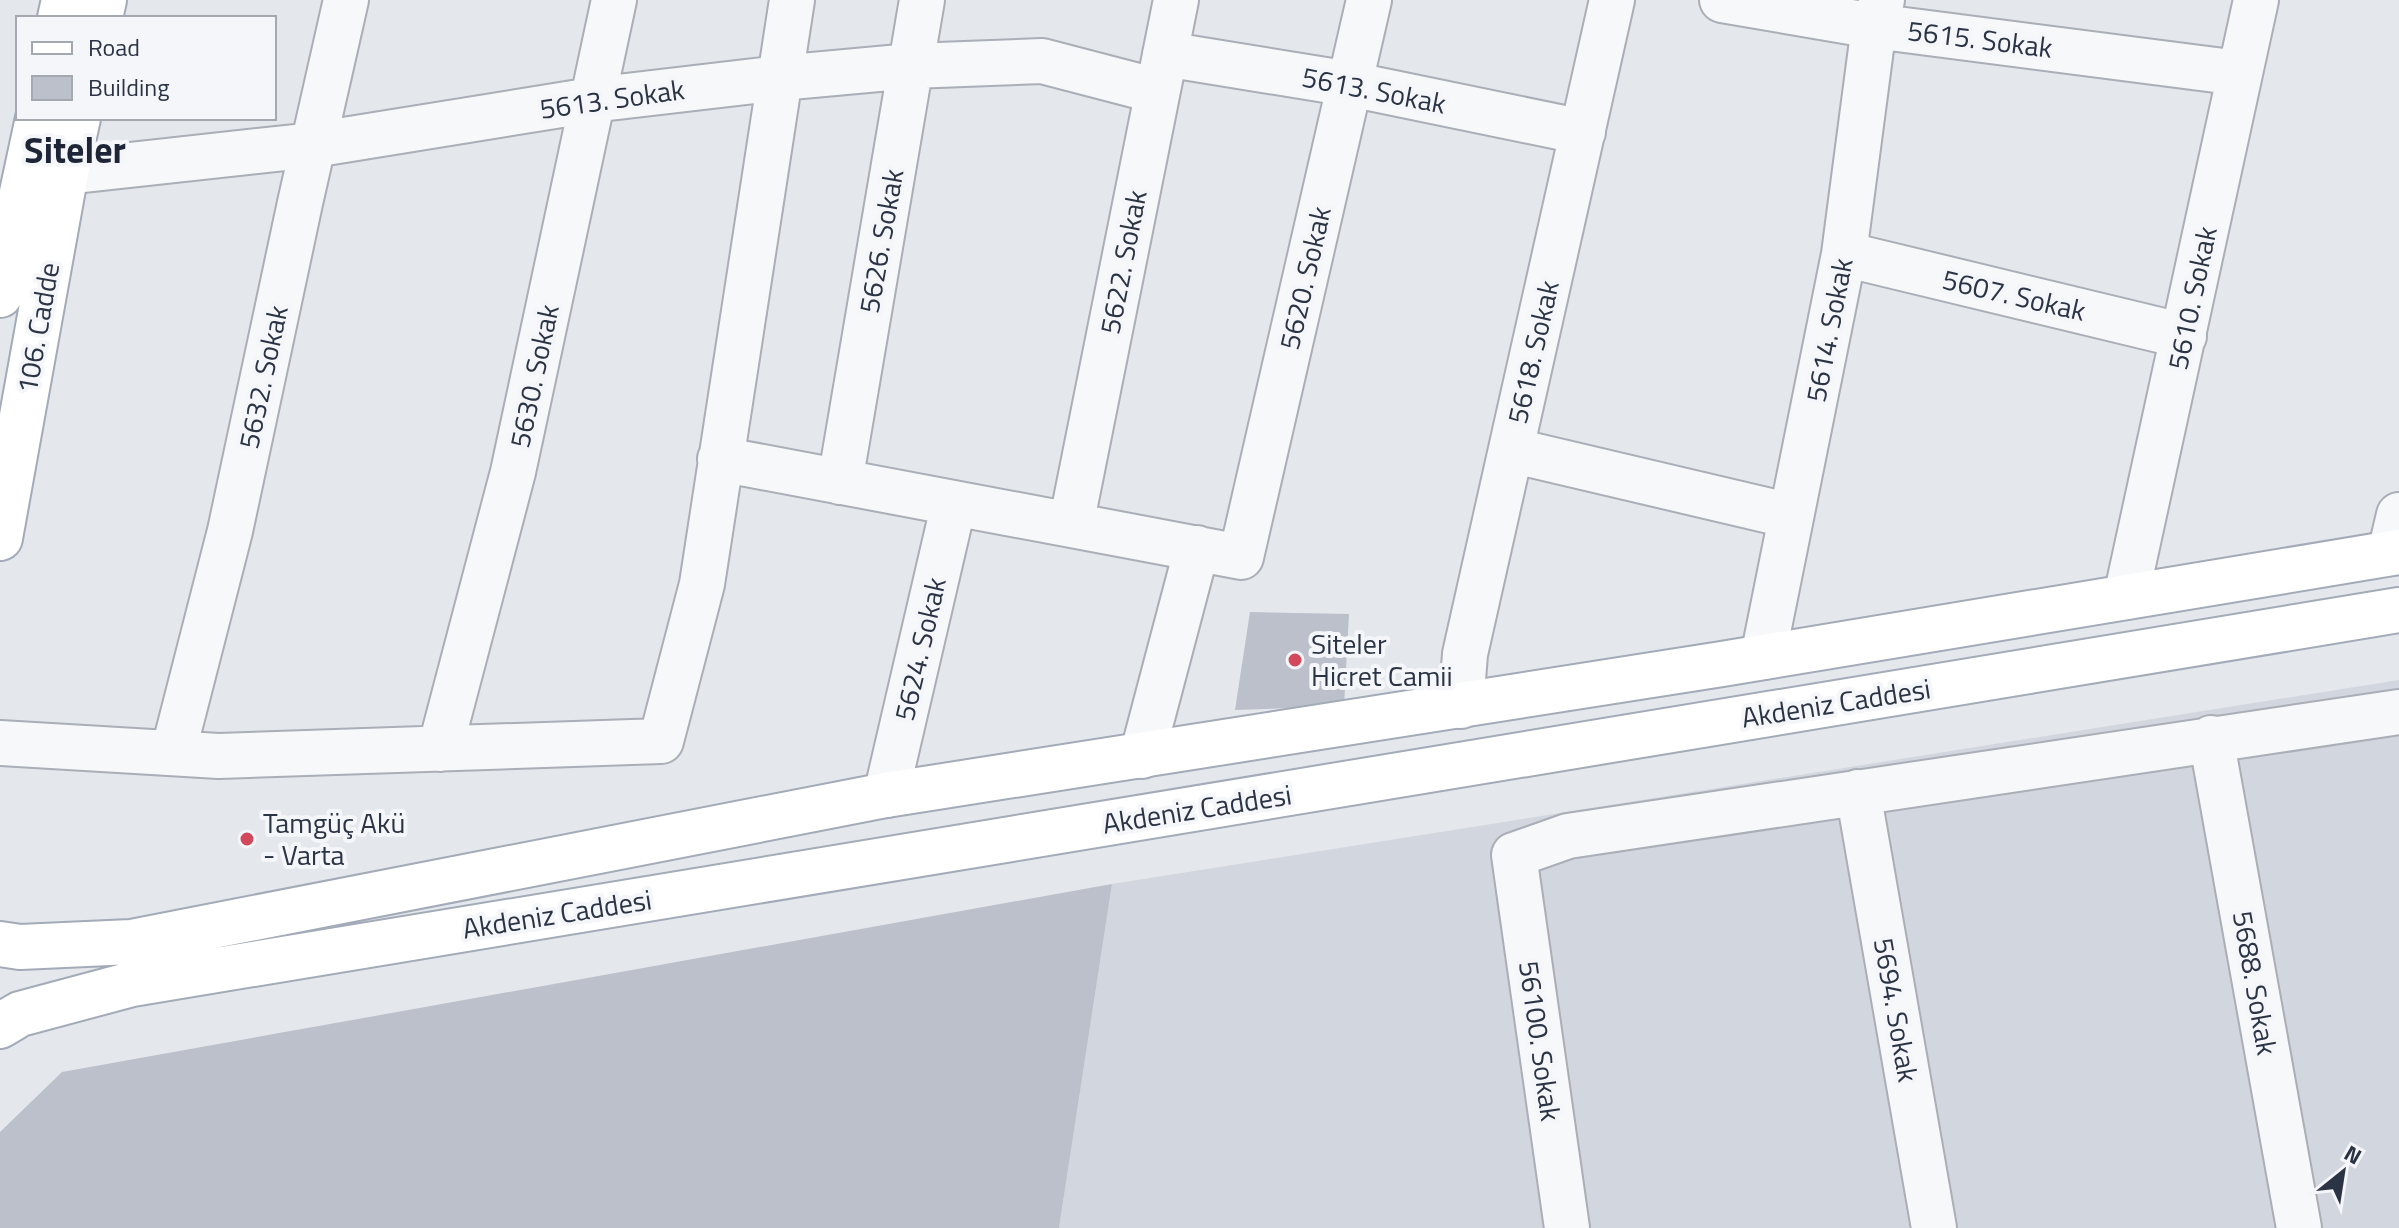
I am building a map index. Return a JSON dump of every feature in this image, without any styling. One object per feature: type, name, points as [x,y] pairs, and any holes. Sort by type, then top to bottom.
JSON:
[{"type":"main road","name":"106. Cadde","points":[[0,295],[10,196],[37,120]]},
{"type":"main road","name":"106. Cadde","points":[[0,538],[78,120]]},
{"type":"main road","name":"Akdeniz Caddesi","points":[[0,944],[20,947],[131,942],[886,795],[1461,706],[2126,597],[2396,540]]},
{"type":"main road","name":"Akdeniz Caddesi","points":[[0,1026],[20,1014],[132,984],[2399,610]]},
{"type":"street","name":"5632. Sokak","points":[[173,753],[230,531],[346,0]]},
{"type":"street","name":"5630. Sokak","points":[[440,749],[513,472],[614,0]]},
{"type":"street","points":[[0,743],[219,756],[661,741],[702,584],[792,0]]},
{"type":"street","name":"5626. Sokak","points":[[840,482],[922,0]]},
{"type":"street","name":"5622. Sokak","points":[[1071,525],[1176,0]]},
{"type":"street","name":"5620. Sokak","points":[[1197,548],[1241,557],[1369,0]]},
{"type":"street","name":"5618. Sokak","points":[[1461,706],[1465,654],[1612,0]]},
{"type":"street","name":"5615. Sokak","points":[[1722,0],[1878,13],[2239,73]]},
{"type":"street","name":"5610. Sokak","points":[[2126,597],[2256,0]]},
{"type":"street","name":"5614. Sokak","points":[[1763,657],[1844,254],[1878,13]]},
{"type":"street","name":"5613. Sokak","points":[[66,172],[313,145],[592,100],[780,78],[911,66],[1042,61],[1161,73],[1350,84],[1583,132]]},
{"type":"street","name":"5607. Sokak","points":[[1844,254],[2184,336]]},
{"type":"street","points":[[1511,450],[1791,516]]},
{"type":"street","points":[[720,459],[1197,548],[1142,756]]},
{"type":"street","name":"5624. Sokak","points":[[886,795],[954,503]]},
{"type":"street","points":[[1858,792],[2399,712]]},
{"type":"street","name":"5688. Sokak","points":[[2211,738],[2299,1228]]},
{"type":"street","name":"56100. Sokak","points":[[1567,1228],[1514,855],[1568,836],[1858,792]]},
{"type":"street","name":"5694. Sokak","points":[[1858,792],[1934,1228]]},
{"type":"shaded area","points":[[2399,680],[2399,1228],[1059,1228],[1112,884]]},
{"type":"building","name":"Siteler Hicret Camii","points":[[1250,612],[1349,614],[1344,706],[1235,710]]},
{"type":"building","points":[[1112,884],[1059,1228],[0,1228],[0,1132],[62,1072]]},
{"type":"place","name":"Siteler Hicret Camii","points":[[1295,660]]},
{"type":"place","name":"Tamgüç Akü - Varta","points":[[247,839]]},
{"type":"district","name":"Siteler","points":[[75,150]]}]
